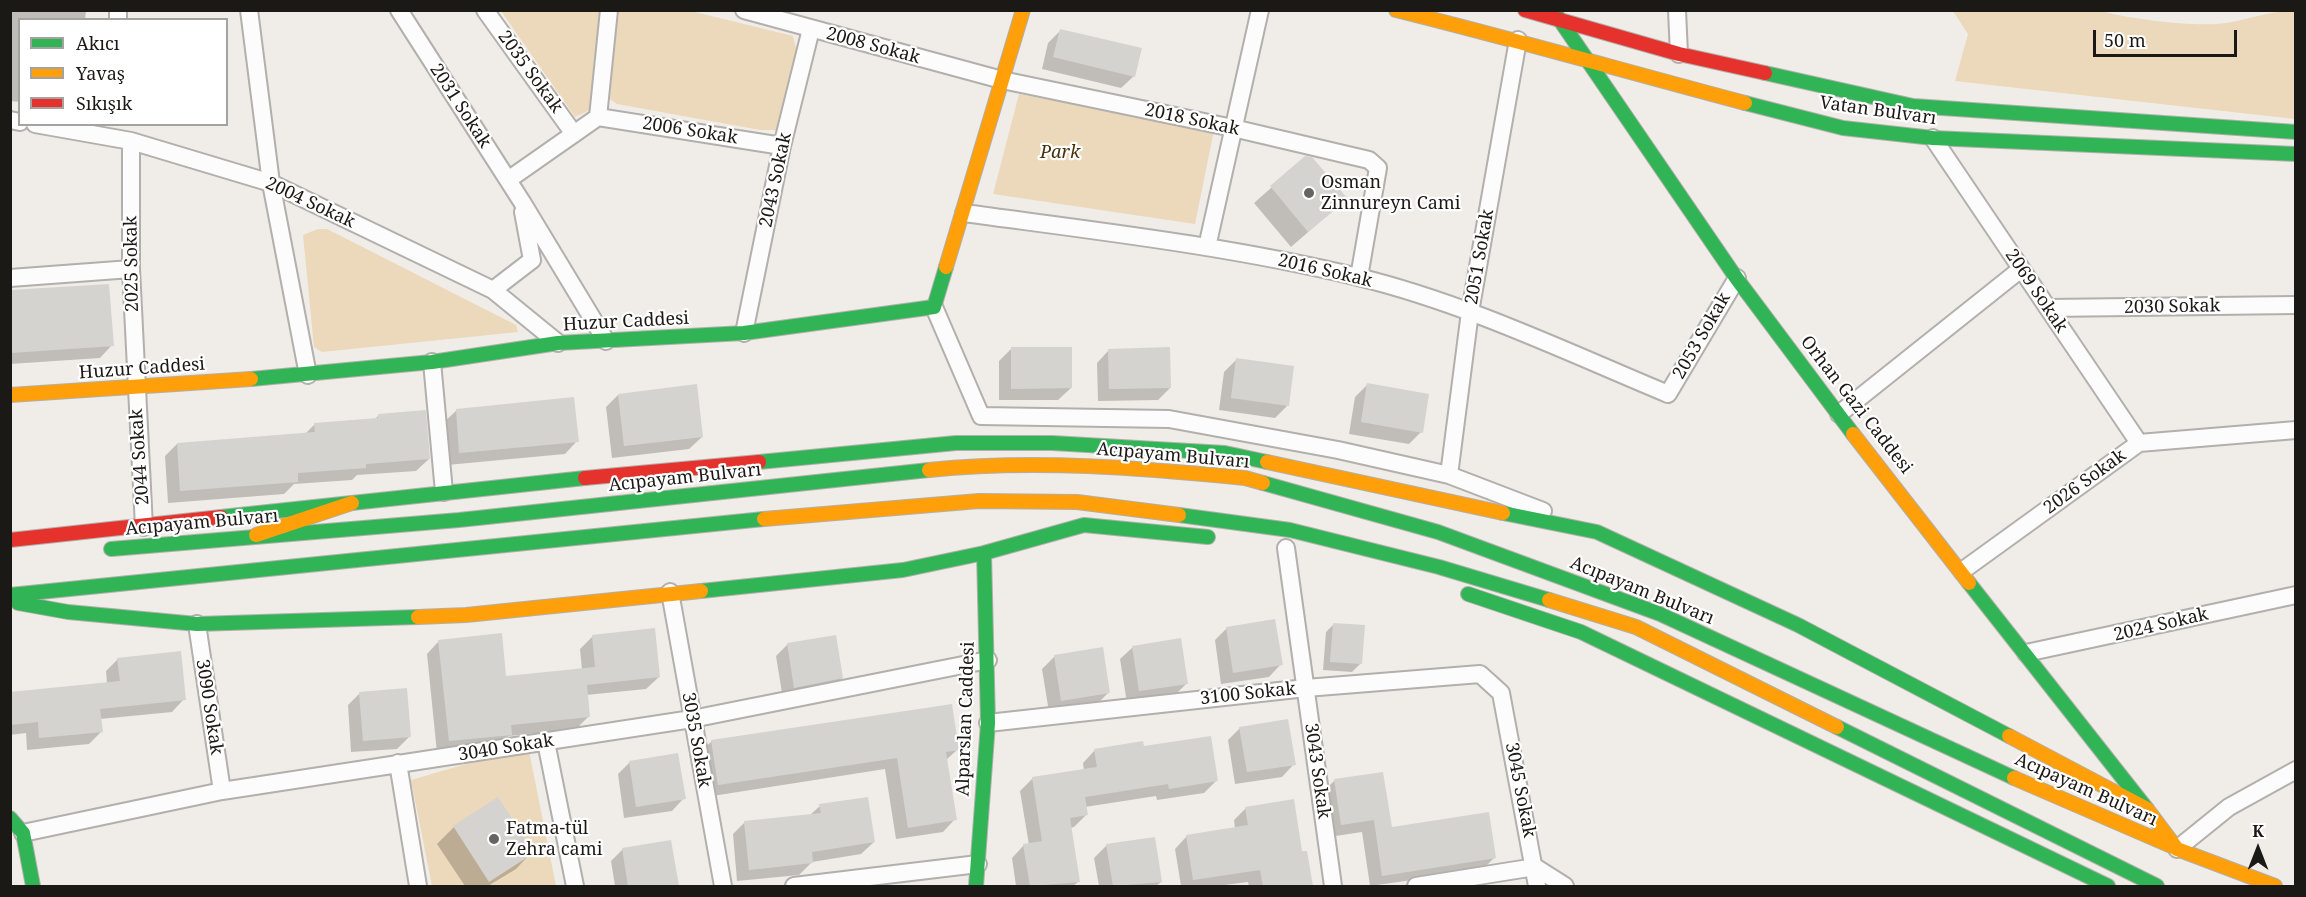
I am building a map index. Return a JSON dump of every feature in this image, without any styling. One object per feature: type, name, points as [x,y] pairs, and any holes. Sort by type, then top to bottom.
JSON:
[{"type":"main road","points":[[934,307],[1023,10]]},
{"type":"main road","name":"Vatan Bulvarı","points":[[1396,10],[1518,40],[1592,63],[1843,128],[1933,138],[2295,154]]},
{"type":"main road","name":"Vatan Bulvarı","points":[[1525,10],[1557,15],[1679,54],[1913,106],[2295,132]]},
{"type":"main road","name":"Orhan Gazi Caddesi","points":[[1557,15],[1737,278],[1839,414],[2177,849]]},
{"type":"main road","name":"Huzur Caddesi","points":[[10,395],[308,375],[432,362],[558,343],[744,333],[934,307]]},
{"type":"main road","points":[[10,540],[144,527],[444,492],[956,443],[1052,443],[1225,453],[1398,492],[1597,532],[1798,626],[2148,809]]},
{"type":"main road","name":"Acıpayam Bulvarı","points":[[92,551],[256,535],[459,520],[981,465],[1112,466],[1245,478],[1438,532],[1660,614],[2027,784],[2177,849],[2255,886]]},
{"type":"main road","name":"Acıpayam Bulvarı","points":[[10,595],[636,531],[979,501],[1077,502],[1279,528],[1438,567],[1636,627],[2157,886]]},
{"type":"main road","points":[[256,535],[352,503]]},
{"type":"main road","points":[[10,601],[68,612],[197,624],[466,615],[670,592],[903,570],[984,553],[1084,525],[1222,538]]},
{"type":"main road","name":"Alparslan Caddesi","points":[[976,886],[988,723],[984,553]]},
{"type":"main road","points":[[1452,589],[1581,632],[1797,734],[2108,886]]},
{"type":"main road","points":[[10,818],[23,833],[33,886]]},
{"type":"main road","points":[[2177,849],[2275,886]]},
{"type":"street","points":[[249,10],[271,183],[308,375]]},
{"type":"street","name":"2031 Sokak","points":[[399,10],[522,202],[606,341]]},
{"type":"street","name":"2035 Sokak","points":[[485,10],[574,134]]},
{"type":"street","points":[[508,180],[598,117],[609,10]]},
{"type":"street","name":"2008 Sokak","points":[[744,10],[1002,80]]},
{"type":"street","points":[[1207,247],[1260,10]]},
{"type":"street","points":[[1677,10],[1679,54]]},
{"type":"street","name":"2043 Sokak","points":[[744,333],[782,146],[812,29]]},
{"type":"street","name":"2051 Sokak","points":[[1449,475],[1470,312],[1518,40]]},
{"type":"street","name":"2018 Sokak","points":[[1002,80],[1233,128],[1369,160],[1378,168],[1359,277]]},
{"type":"street","name":"2006 Sokak","points":[[598,117],[782,146]]},
{"type":"street","name":"2004 Sokak","points":[[57,126],[113,131],[131,141],[271,183],[493,290],[558,343]]},
{"type":"street","name":"2069 Sokak","points":[[1933,138],[2139,443]]},
{"type":"street","name":"2025 Sokak","points":[[131,141],[130,269],[135,388]]},
{"type":"street","points":[[493,290],[532,260],[522,202]]},
{"type":"street","name":"2016 Sokak","points":[[964,213],[1207,247],[1359,277],[1470,312],[1668,394]]},
{"type":"street","points":[[10,278],[130,269]]},
{"type":"street","points":[[1839,414],[2021,269]]},
{"type":"street","name":"2053 Sokak","points":[[1668,394],[1737,278]]},
{"type":"street","name":"2030 Sokak","points":[[2048,308],[2295,305]]},
{"type":"street","points":[[934,307],[981,416],[1169,419],[1338,450],[1449,475],[1597,532]]},
{"type":"street","points":[[432,362],[444,492]]},
{"type":"street","name":"2044 Sokak","points":[[135,388],[144,527]]},
{"type":"street","name":"2026 Sokak","points":[[1962,571],[2139,443],[2295,429]]},
{"type":"street","name":"3043 Sokak","points":[[1286,548],[1333,886]]},
{"type":"street","name":"3035 Sokak","points":[[670,592],[723,886]]},
{"type":"street","name":"2024 Sokak","points":[[2026,654],[2295,595]]},
{"type":"street","name":"3090 Sokak","points":[[197,624],[222,791]]},
{"type":"street","name":"3040 Sokak","points":[[23,833],[222,791],[692,719],[988,660]]},
{"type":"street","name":"3100 Sokak","points":[[988,723],[1306,688],[1480,674],[1501,693]]},
{"type":"street","name":"3045 Sokak","points":[[1501,693],[1537,886]]},
{"type":"street","points":[[546,742],[575,886]]},
{"type":"street","points":[[398,763],[418,886]]},
{"type":"street","points":[[2177,849],[2229,807],[2295,770]]},
{"type":"street","points":[[794,886],[978,864]]},
{"type":"street","points":[[1416,886],[1534,867],[1565,886]]},
{"type":"green space","points":[[501,11],[600,11],[592,109],[575,117]]},
{"type":"green space","points":[[617,11],[691,11],[793,36],[797,52],[776,130],[760,130],[617,104],[610,99]]},
{"type":"green space","points":[[1953,11],[2101,11],[2175,23],[2217,24],[2275,12],[2295,11],[2295,119],[1955,81],[1968,34]]},
{"type":"green space","name":"Park","points":[[1019,94],[1214,130],[1195,224],[993,194]]},
{"type":"green space","points":[[318,229],[327,229],[516,325],[518,332],[322,352],[314,347],[303,235]]},
{"type":"green space","points":[[528,746],[556,886],[432,886],[411,780]]},
{"type":"building","points":[[1060,29],[1142,48],[1135,77],[1053,57]]},
{"type":"building","name":"Osman Zinnureyn Cami","points":[[1305,156],[1312,157],[1348,199],[1308,232],[1270,186]]},
{"type":"building","points":[[109,284],[114,346],[10,353],[10,290]]},
{"type":"building","points":[[1011,347],[1072,347],[1072,388],[1011,389]]},
{"type":"building","points":[[1170,347],[1171,388],[1109,389],[1108,349]]},
{"type":"building","points":[[1236,358],[1294,366],[1289,406],[1231,398]]},
{"type":"building","points":[[1367,383],[1429,394],[1423,433],[1361,422]]},
{"type":"building","points":[[697,384],[703,437],[624,446],[618,394]]},
{"type":"building","points":[[574,397],[579,442],[459,453],[456,409]]},
{"type":"building","points":[[426,410],[430,459],[366,464],[366,468],[298,473],[298,482],[180,491],[177,443],[315,432],[314,423],[378,418],[378,414]]},
{"type":"building","points":[[1275,619],[1283,665],[1233,673],[1226,627]]},
{"type":"building","points":[[1333,623],[1365,625],[1362,664],[1330,662]]},
{"type":"building","points":[[655,628],[660,677],[587,685],[590,717],[511,725],[512,735],[449,741],[438,640],[502,633],[506,676],[595,667],[592,635]]},
{"type":"building","points":[[836,635],[843,678],[794,688],[787,643]]},
{"type":"building","points":[[1181,638],[1188,684],[1139,691],[1132,646]]},
{"type":"building","points":[[1103,647],[1110,693],[1061,701],[1054,655]]},
{"type":"building","points":[[181,651],[186,700],[100,709],[103,732],[39,738],[38,722],[10,725],[10,692],[120,681],[117,658]]},
{"type":"building","points":[[407,688],[411,737],[363,741],[359,692]]},
{"type":"building","points":[[952,704],[959,750],[946,752],[957,820],[908,828],[897,758],[718,785],[711,740]]},
{"type":"building","points":[[1288,719],[1296,765],[1247,772],[1239,727]]},
{"type":"building","points":[[1211,736],[1218,781],[1169,789],[1168,784],[1085,797],[1088,815],[1070,818],[1080,882],[1030,886],[1023,844],[1042,841],[1032,777],[1097,767],[1094,749],[1143,741],[1144,746]]},
{"type":"building","points":[[678,753],[686,799],[636,807],[629,761]]},
{"type":"building","points":[[1383,772],[1392,827],[1489,812],[1496,858],[1382,876],[1374,820],[1341,825],[1334,779]]},
{"type":"building","name":"Fatma-tül Zehra cami","points":[[498,797],[534,853],[489,882],[453,826]]},
{"type":"building","points":[[868,797],[875,842],[812,852],[813,863],[749,870],[744,821],[821,813],[819,804]]},
{"type":"building","points":[[1294,799],[1302,851],[1307,851],[1313,886],[1263,886],[1260,870],[1193,880],[1186,835],[1248,825],[1245,807]]},
{"type":"building","points":[[1155,837],[1162,882],[1113,886],[1106,844]]},
{"type":"building","points":[[671,840],[679,886],[628,886],[622,848]]},
{"type":"traffic: fast","points":[[1553,10],[1737,279],[1853,434]]},
{"type":"traffic: fast","points":[[1765,73],[1913,106],[2296,132]]},
{"type":"traffic: fast","points":[[1745,103],[1843,128],[1933,138],[2296,154]]},
{"type":"traffic: fast","points":[[251,379],[432,362],[558,343],[744,333],[934,307],[946,267]]},
{"type":"traffic: fast","points":[[759,462],[956,443],[1052,443],[1225,453],[1267,462]]},
{"type":"traffic: fast","points":[[111,549],[459,520],[929,470]]},
{"type":"traffic: fast","points":[[221,517],[585,478]]},
{"type":"traffic: fast","points":[[1263,483],[1438,532],[1660,614],[2014,778]]},
{"type":"traffic: fast","points":[[1503,513],[1597,532],[1798,625],[2009,736]]},
{"type":"traffic: fast","points":[[1179,515],[1290,530],[1439,567],[1549,600]]},
{"type":"traffic: fast","points":[[10,595],[764,519]]},
{"type":"traffic: fast","points":[[701,591],[903,570],[984,553],[1084,525],[1208,537]]},
{"type":"traffic: fast","points":[[976,886],[988,723],[984,553]]},
{"type":"traffic: fast","points":[[1969,583],[2147,809]]},
{"type":"traffic: fast","points":[[1468,594],[1581,632],[2108,886]]},
{"type":"traffic: fast","points":[[18,603],[68,612],[197,624],[418,617]]},
{"type":"traffic: fast","points":[[1837,727],[2157,886]]},
{"type":"traffic: fast","points":[[10,818],[23,833],[33,886]]},
{"type":"traffic: slow","points":[[946,267],[1023,10]]},
{"type":"traffic: slow","points":[[1396,10],[1745,103]]},
{"type":"traffic: slow","points":[[10,395],[251,379]]},
{"type":"traffic: slow","points":[[1853,434],[1969,583]]},
{"type":"traffic: slow","points":[[1267,462],[1503,513]]},
{"type":"traffic: slow","points":[[929,470],[1008,465],[1087,466],[1245,478],[1263,483]]},
{"type":"traffic: slow","points":[[764,519],[979,501],[1077,502],[1179,515]]},
{"type":"traffic: slow","points":[[256,535],[352,503]]},
{"type":"traffic: slow","points":[[418,617],[466,615],[701,591]]},
{"type":"traffic: slow","points":[[1549,600],[1636,627],[1837,727]]},
{"type":"traffic: slow","points":[[2009,736],[2147,809],[2177,849],[2275,886]]},
{"type":"traffic: slow","points":[[2014,778],[2176,848]]},
{"type":"traffic: jam","points":[[1525,10],[1679,54],[1765,73]]},
{"type":"traffic: jam","points":[[585,478],[759,462]]},
{"type":"traffic: jam","points":[[10,540],[221,517]]},
{"type":"place","name":"Osman Zinnureyn Cami","points":[[1309,193]]},
{"type":"place","name":"Fatma-tül Zehra cami","points":[[494,839]]}]
